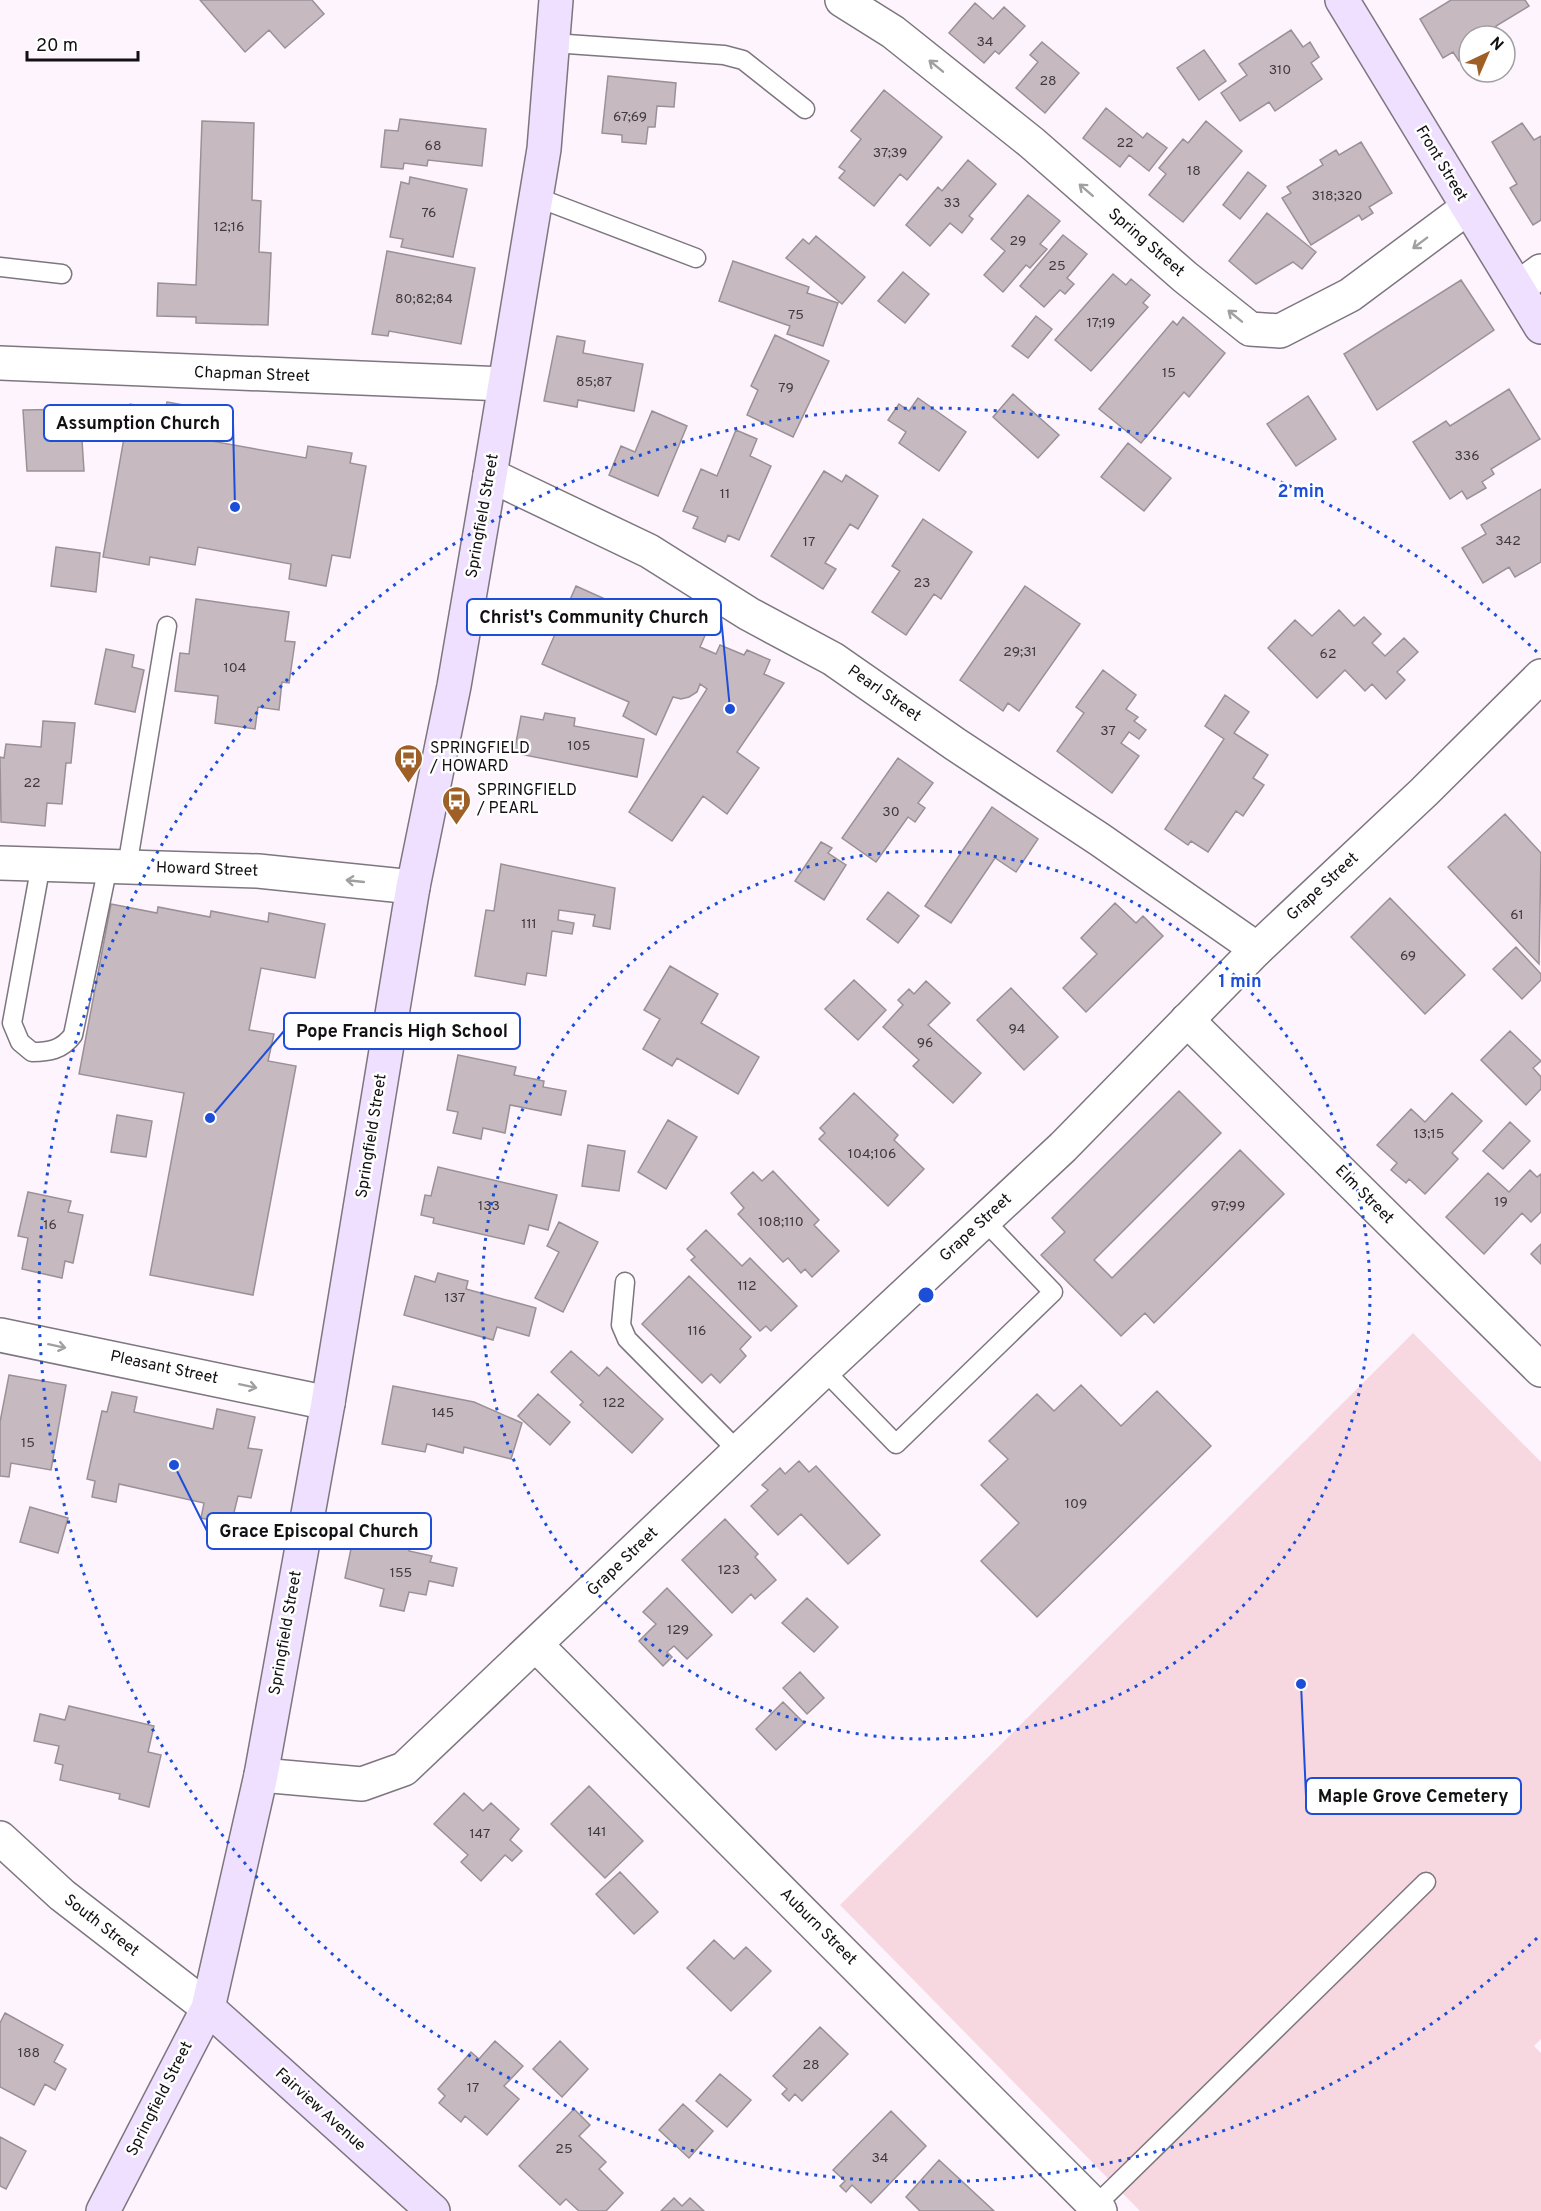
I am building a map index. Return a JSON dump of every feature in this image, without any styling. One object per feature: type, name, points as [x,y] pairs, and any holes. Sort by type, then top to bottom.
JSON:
[{"type":"main road","name":"Springfield Street","points":[[102,2211],[208,2008],[261,1775],[328,1402],[413,887],[456,674],[490,475],[544,149],[556,0]]},
{"type":"main road","name":"Front Street","points":[[1342,0],[1467,208],[1529,280],[1541,327]]},
{"type":"main road","name":"Fairview Avenue","points":[[208,2008],[433,2211]]},
{"type":"street","name":"Spring Street","points":[[842,0],[893,32],[1032,143],[1185,277],[1250,329],[1280,331],[1350,295],[1467,208]]},
{"type":"street","name":"Chapman Street","points":[[0,363],[504,384]]},
{"type":"street","name":"Pearl Street","points":[[490,475],[649,551],[749,614],[833,659],[1257,949]]},
{"type":"street","name":"Grape Street","points":[[261,1775],[362,1784],[404,1769],[738,1451],[1063,1148],[1257,949],[1424,792],[1541,676]]},
{"type":"street","name":"Howard Street","points":[[0,863],[258,871],[413,887]]},
{"type":"street","name":"Elm Street","points":[[1187,1020],[1541,1370]]},
{"type":"street","name":"Pleasant Street","points":[[0,1335],[328,1402]]},
{"type":"street","name":"Auburn Street","points":[[536,1645],[1097,2209]]},
{"type":"street","name":"South Street","points":[[0,1838],[62,1895],[208,2008]]},
{"type":"lane","points":[[553,43],[724,55],[743,60],[805,109]]},
{"type":"lane","points":[[536,197],[696,258]]},
{"type":"lane","points":[[0,267],[62,274]]},
{"type":"lane","points":[[41,864],[12,1023],[20,1042],[32,1052],[49,1052],[66,1045],[73,1035],[118,867],[167,626]]},
{"type":"lane","points":[[824,1370],[896,1444],[1053,1292],[984,1220]]},
{"type":"lane","points":[[625,1282],[621,1325],[627,1339],[738,1451]]},
{"type":"lane","points":[[1097,2209],[1426,1882]]},
{"type":"shaded area","points":[[1413,1333],[1541,1462],[1541,2039],[1534,2046],[1541,2053],[1541,2211],[1140,2211],[840,1905]]},
{"type":"building","points":[[200,0],[312,0],[324,14],[285,48],[269,30],[245,52]]},
{"type":"building","points":[[1451,0],[1525,0],[1529,6],[1499,24],[1457,24],[1457,58],[1453,52],[1443,58],[1420,19]]},
{"type":"building","points":[[975,3],[993,19],[1004,7],[1025,26],[999,54],[995,51],[984,63],[949,33]]},
{"type":"building","points":[[1291,30],[1303,47],[1310,42],[1319,57],[1311,63],[1322,79],[1275,111],[1269,102],[1240,121],[1221,93],[1247,75],[1239,64]]},
{"type":"building","points":[[1042,42],[1079,73],[1045,113],[1016,88],[1038,62],[1030,55]]},
{"type":"building","points":[[1204,50],[1226,81],[1199,100],[1177,68]]},
{"type":"building","points":[[608,76],[676,83],[674,107],[657,106],[655,127],[648,127],[646,144],[622,142],[622,135],[602,133]]},
{"type":"building","points":[[884,90],[942,137],[907,180],[900,174],[874,206],[839,178],[845,171],[839,167],[861,139],[851,131]]},
{"type":"building","points":[[1106,108],[1143,138],[1147,133],[1167,148],[1149,171],[1129,155],[1120,167],[1083,138]]},
{"type":"building","points":[[400,119],[486,129],[482,166],[428,160],[427,166],[404,163],[403,169],[381,167],[385,130],[398,131]]},
{"type":"building","points":[[202,121],[254,123],[252,200],[261,201],[259,252],[271,253],[268,325],[196,323],[196,317],[157,316],[158,283],[196,285]]},
{"type":"building","points":[[1206,121],[1242,151],[1183,222],[1149,195],[1166,174],[1159,168],[1183,139],[1188,143]]},
{"type":"building","points":[[1522,123],[1534,140],[1541,136],[1541,220],[1533,225],[1510,188],[1517,184],[1492,142]]},
{"type":"building","points":[[1361,142],[1392,193],[1369,207],[1373,213],[1362,220],[1359,215],[1311,245],[1282,198],[1291,193],[1287,187],[1323,165],[1320,160],[1336,150],[1339,155]]},
{"type":"building","points":[[968,160],[996,184],[969,216],[973,219],[962,233],[950,223],[930,246],[906,225],[938,187],[942,191]]},
{"type":"building","points":[[1248,172],[1266,186],[1240,219],[1223,205]]},
{"type":"building","points":[[410,177],[467,189],[453,257],[401,247],[403,239],[390,237],[401,182],[409,184]]},
{"type":"building","points":[[1028,195],[1060,221],[1040,244],[1047,249],[1030,268],[1026,265],[1003,292],[984,275],[1005,251],[991,239]]},
{"type":"building","points":[[1267,213],[1316,252],[1302,269],[1293,262],[1256,284],[1229,261]]},
{"type":"building","points":[[1063,235],[1087,254],[1067,278],[1074,284],[1065,294],[1060,290],[1044,307],[1020,286]]},
{"type":"building","points":[[816,236],[865,277],[842,304],[786,258],[803,239],[809,244]]},
{"type":"building","points":[[387,251],[475,268],[461,344],[389,331],[388,336],[372,334]]},
{"type":"building","points":[[733,261],[809,287],[807,293],[838,303],[823,346],[787,334],[790,326],[719,301]]},
{"type":"building","points":[[903,272],[929,294],[905,323],[878,301]]},
{"type":"building","points":[[1113,274],[1126,285],[1131,279],[1150,295],[1143,303],[1148,307],[1091,371],[1055,340]]},
{"type":"building","points":[[1461,280],[1494,330],[1377,410],[1344,354]]},
{"type":"building","points":[[1036,316],[1052,329],[1028,358],[1012,346]]},
{"type":"building","points":[[1183,317],[1225,353],[1189,397],[1184,392],[1141,443],[1099,409],[1173,321],[1177,325]]},
{"type":"building","points":[[775,335],[829,361],[793,437],[747,415],[758,390],[751,386]]},
{"type":"building","points":[[557,336],[585,341],[583,353],[643,364],[634,411],[578,400],[577,407],[544,401]]},
{"type":"building","points":[[1509,389],[1540,439],[1491,469],[1494,474],[1482,482],[1486,488],[1467,499],[1462,491],[1450,499],[1413,442],[1446,421],[1450,426]]},
{"type":"building","points":[[1013,394],[1059,435],[1038,458],[993,417]]},
{"type":"building","points":[[1308,396],[1336,439],[1296,466],[1267,424]]},
{"type":"building","points":[[918,398],[966,432],[939,471],[899,443],[906,432],[888,420],[899,404],[909,411]]},
{"type":"building","points":[[167,402],[216,411],[211,441],[306,458],[308,446],[352,453],[350,463],[366,466],[350,558],[332,555],[326,586],[289,579],[291,564],[198,547],[195,565],[150,557],[149,565],[103,557],[130,404],[165,410]]},
{"type":"building","points":[[80,409],[84,471],[27,471],[23,410]]},
{"type":"building","points":[[652,411],[687,426],[658,496],[609,475],[621,446],[635,452]]},
{"type":"building","points":[[736,430],[757,439],[750,456],[771,466],[739,540],[728,535],[725,542],[693,528],[698,517],[683,511],[701,469],[717,476]]},
{"type":"building","points":[[1128,443],[1171,478],[1144,511],[1101,477]]},
{"type":"building","points":[[824,471],[842,482],[846,475],[878,496],[858,529],[850,524],[825,563],[836,569],[823,589],[771,556]]},
{"type":"building","points":[[1541,489],[1541,562],[1515,577],[1509,567],[1483,583],[1462,548],[1486,534],[1481,525]]},
{"type":"building","points":[[923,519],[972,552],[941,599],[934,594],[906,635],[872,612],[900,571],[892,566]]},
{"type":"building","points":[[56,547],[100,553],[96,592],[51,586]]},
{"type":"building","points":[[576,586],[658,623],[667,602],[711,622],[700,647],[716,654],[720,645],[744,655],[747,650],[770,660],[764,674],[784,683],[737,752],[759,768],[727,814],[703,796],[672,841],[629,812],[707,689],[700,684],[697,692],[689,697],[681,699],[673,697],[656,735],[623,716],[629,702],[542,664]]},
{"type":"building","points":[[1025,586],[1080,624],[1019,711],[1008,703],[1003,711],[960,680]]},
{"type":"building","points":[[196,599],[289,612],[285,641],[295,642],[289,683],[282,682],[279,710],[258,707],[255,729],[215,723],[218,696],[175,691],[180,653],[189,654]]},
{"type":"building","points":[[1339,610],[1354,626],[1364,617],[1381,634],[1372,643],[1385,656],[1404,638],[1418,652],[1397,672],[1405,680],[1386,699],[1372,684],[1365,691],[1345,670],[1317,698],[1268,648],[1295,620],[1312,636]]},
{"type":"building","points":[[106,649],[134,655],[132,667],[144,670],[135,712],[95,704]]},
{"type":"building","points":[[1103,670],[1136,695],[1126,709],[1138,717],[1134,721],[1146,730],[1139,739],[1129,732],[1121,743],[1139,756],[1112,793],[1057,751],[1084,713],[1076,707]]},
{"type":"building","points":[[1225,695],[1249,712],[1234,733],[1268,755],[1253,778],[1264,785],[1243,816],[1236,811],[1208,852],[1191,841],[1188,845],[1165,829],[1224,739],[1205,726]]},
{"type":"building","points":[[545,713],[575,718],[574,726],[644,739],[637,777],[514,753],[521,716],[543,720]]},
{"type":"building","points":[[43,721],[75,723],[71,763],[66,763],[62,804],[47,803],[45,826],[1,822],[0,757],[4,758],[6,744],[41,747]]},
{"type":"building","points":[[898,758],[933,783],[918,803],[925,808],[915,822],[908,817],[876,862],[842,838]]},
{"type":"building","points":[[992,807],[1038,839],[1016,872],[995,858],[951,923],[925,906]]},
{"type":"building","points":[[1505,814],[1541,853],[1539,964],[1448,867]]},
{"type":"building","points":[[821,842],[832,848],[828,853],[846,865],[824,900],[795,881]]},
{"type":"building","points":[[501,864],[615,888],[610,929],[593,926],[595,915],[559,910],[558,920],[574,923],[572,934],[552,931],[546,976],[527,973],[525,985],[475,976],[486,910],[494,911]]},
{"type":"building","points":[[888,892],[919,916],[898,943],[867,919]]},
{"type":"building","points":[[1390,898],[1465,975],[1425,1014],[1351,937]]},
{"type":"building","points":[[1115,903],[1136,923],[1143,916],[1163,936],[1086,1012],[1063,988],[1097,954],[1081,938]]},
{"type":"building","points":[[111,904],[157,913],[158,907],[210,917],[211,911],[268,922],[269,913],[325,924],[315,978],[261,968],[249,1030],[274,1034],[268,1061],[296,1066],[253,1295],[150,1275],[184,1093],[79,1074]]},
{"type":"building","points":[[1516,947],[1541,974],[1541,980],[1522,999],[1493,969]]},
{"type":"building","points":[[670,966],[718,994],[701,1023],[759,1057],[738,1094],[677,1058],[672,1066],[643,1049],[660,1019],[644,1010]]},
{"type":"building","points":[[854,980],[886,1010],[858,1040],[825,1009]]},
{"type":"building","points":[[926,981],[950,1003],[928,1025],[981,1073],[953,1103],[913,1066],[919,1060],[883,1027],[903,1005],[898,1000],[909,989],[914,994]]},
{"type":"building","points":[[1011,988],[1058,1037],[1024,1070],[977,1020]]},
{"type":"building","points":[[1510,1031],[1541,1061],[1533,1068],[1541,1077],[1541,1089],[1526,1105],[1481,1060]]},
{"type":"building","points":[[458,1055],[516,1067],[514,1075],[544,1081],[543,1087],[566,1091],[561,1115],[510,1105],[505,1133],[483,1128],[481,1139],[453,1133],[458,1112],[447,1110]]},
{"type":"building","points":[[1179,1091],[1221,1133],[1094,1260],[1112,1278],[1240,1150],[1284,1194],[1154,1323],[1145,1313],[1121,1336],[1041,1255],[1065,1232],[1052,1218]]},
{"type":"building","points":[[854,1093],[898,1135],[894,1140],[924,1169],[888,1206],[819,1139],[825,1133],[820,1128]]},
{"type":"building","points":[[1452,1093],[1482,1121],[1452,1153],[1458,1159],[1425,1194],[1409,1179],[1406,1183],[1391,1170],[1397,1163],[1377,1145],[1411,1109],[1425,1122]]},
{"type":"building","points":[[117,1115],[152,1121],[146,1157],[111,1152]]},
{"type":"building","points":[[668,1120],[697,1137],[666,1189],[638,1172]]},
{"type":"building","points":[[1510,1122],[1530,1141],[1503,1169],[1483,1151]]},
{"type":"building","points":[[588,1145],[625,1151],[619,1191],[582,1186]]},
{"type":"building","points":[[438,1167],[557,1195],[548,1230],[529,1225],[524,1244],[433,1223],[434,1218],[421,1215],[425,1195],[431,1196]]},
{"type":"building","points":[[1530,1170],[1537,1177],[1541,1174],[1541,1212],[1531,1222],[1522,1213],[1484,1254],[1446,1217],[1488,1173],[1509,1192]]},
{"type":"building","points":[[773,1171],[819,1220],[814,1225],[839,1251],[812,1277],[805,1269],[801,1273],[788,1258],[783,1262],[738,1214],[744,1208],[731,1193],[753,1172],[762,1181]]},
{"type":"building","points":[[28,1192],[71,1201],[68,1212],[83,1215],[73,1263],[65,1261],[62,1278],[22,1269],[28,1238],[18,1236]]},
{"type":"building","points":[[559,1222],[598,1242],[563,1312],[535,1298],[559,1252],[547,1246]]},
{"type":"building","points":[[706,1230],[742,1266],[750,1258],[797,1306],[771,1331],[766,1326],[760,1331],[691,1260],[695,1257],[687,1249]]},
{"type":"building","points":[[1541,1244],[1541,1264],[1531,1254]]},
{"type":"building","points":[[438,1273],[468,1281],[466,1289],[536,1308],[529,1336],[497,1327],[493,1340],[404,1315],[415,1276],[435,1282]]},
{"type":"building","points":[[689,1276],[751,1337],[740,1349],[746,1356],[720,1383],[711,1374],[702,1383],[642,1324]]},
{"type":"building","points":[[571,1351],[599,1376],[607,1367],[663,1419],[632,1453],[580,1405],[583,1402],[551,1372]]},
{"type":"building","points":[[9,1375],[66,1385],[51,1470],[11,1463],[9,1477],[0,1476],[0,1422]]},
{"type":"building","points":[[1081,1385],[1121,1426],[1157,1391],[1211,1446],[1037,1617],[981,1561],[1019,1523],[981,1485],[1008,1459],[989,1441],[1037,1394],[1054,1411]]},
{"type":"building","points":[[393,1386],[474,1402],[522,1423],[511,1459],[464,1447],[463,1453],[427,1444],[425,1452],[382,1444]]},
{"type":"building","points":[[112,1392],[137,1397],[134,1412],[213,1429],[217,1409],[255,1417],[248,1448],[262,1450],[251,1498],[238,1496],[231,1525],[201,1518],[204,1503],[119,1484],[116,1502],[92,1497],[95,1481],[87,1479],[102,1411],[107,1412]]},
{"type":"building","points":[[538,1394],[570,1422],[550,1445],[518,1416]]},
{"type":"building","points":[[799,1461],[809,1472],[816,1466],[880,1535],[848,1564],[801,1514],[778,1535],[751,1506],[768,1490],[762,1485],[780,1468],[785,1474]]},
{"type":"building","points":[[30,1507],[68,1518],[58,1553],[20,1542]]},
{"type":"building","points":[[725,1519],[758,1554],[755,1557],[776,1580],[755,1599],[751,1594],[732,1613],[682,1560]]},
{"type":"building","points":[[379,1538],[410,1544],[409,1551],[432,1556],[430,1562],[457,1568],[453,1586],[429,1581],[426,1595],[409,1592],[404,1611],[380,1606],[384,1589],[345,1578],[353,1539],[378,1545]]},
{"type":"building","points":[[667,1588],[712,1635],[687,1659],[674,1646],[667,1652],[672,1657],[663,1666],[639,1641],[656,1624],[643,1612]]},
{"type":"building","points":[[807,1598],[838,1627],[814,1652],[782,1623]]},
{"type":"building","points":[[800,1672],[824,1698],[807,1714],[783,1688]]},
{"type":"building","points":[[783,1702],[804,1723],[776,1750],[756,1729]]},
{"type":"building","points":[[69,1706],[154,1726],[148,1752],[161,1755],[149,1807],[119,1799],[120,1794],[60,1780],[63,1765],[55,1763],[59,1746],[34,1741],[40,1714],[65,1720]]},
{"type":"building","points":[[589,1786],[643,1841],[605,1878],[551,1824]]},
{"type":"building","points":[[464,1793],[483,1811],[491,1803],[519,1829],[510,1840],[522,1851],[512,1861],[505,1855],[481,1881],[461,1862],[468,1855],[434,1824]]},
{"type":"building","points":[[620,1872],[658,1912],[634,1934],[596,1894]]},
{"type":"building","points":[[714,1940],[734,1959],[746,1947],[771,1971],[731,2011],[687,1968]]},
{"type":"building","points":[[5,2013],[63,2045],[54,2062],[66,2069],[55,2090],[45,2084],[34,2105],[0,2087],[0,2023]]},
{"type":"building","points":[[820,2027],[848,2054],[802,2101],[795,2094],[789,2101],[782,2094],[787,2089],[773,2076]]},
{"type":"building","points":[[495,2041],[523,2066],[504,2086],[519,2099],[487,2135],[465,2116],[461,2122],[439,2103],[445,2096],[438,2089],[471,2052],[479,2059]]},
{"type":"building","points":[[560,2041],[588,2069],[562,2097],[533,2069]]},
{"type":"building","points":[[720,2074],[751,2100],[727,2127],[696,2101]]},
{"type":"building","points":[[683,2104],[713,2131],[689,2158],[659,2130]]},
{"type":"building","points":[[574,2109],[590,2125],[579,2136],[606,2162],[599,2169],[623,2193],[606,2211],[579,2211],[566,2199],[560,2205],[519,2166]]},
{"type":"building","points":[[891,2111],[926,2146],[871,2203],[852,2185],[846,2192],[840,2186],[845,2181],[833,2170]]},
{"type":"building","points":[[0,2137],[26,2151],[6,2189],[0,2186]]},
{"type":"building","points":[[939,2160],[994,2211],[920,2211],[906,2197]]},
{"type":"building","points":[[674,2198],[682,2206],[690,2198],[704,2211],[661,2211]]},
{"type":"place","name":"Assumption Church","points":[[235,507]]},
{"type":"place","name":"Christ's Community Church","points":[[730,709]]},
{"type":"place","name":"SPRINGFIELD / HOWARD","points":[[409,784]]},
{"type":"place","name":"SPRINGFIELD / PEARL","points":[[456,826]]},
{"type":"place","name":"Pope Francis High School","points":[[210,1118]]},
{"type":"place","name":"Grace Episcopal Church","points":[[174,1465]]},
{"type":"place","name":"Maple Grove Cemetery","points":[[1301,1684]]}]
